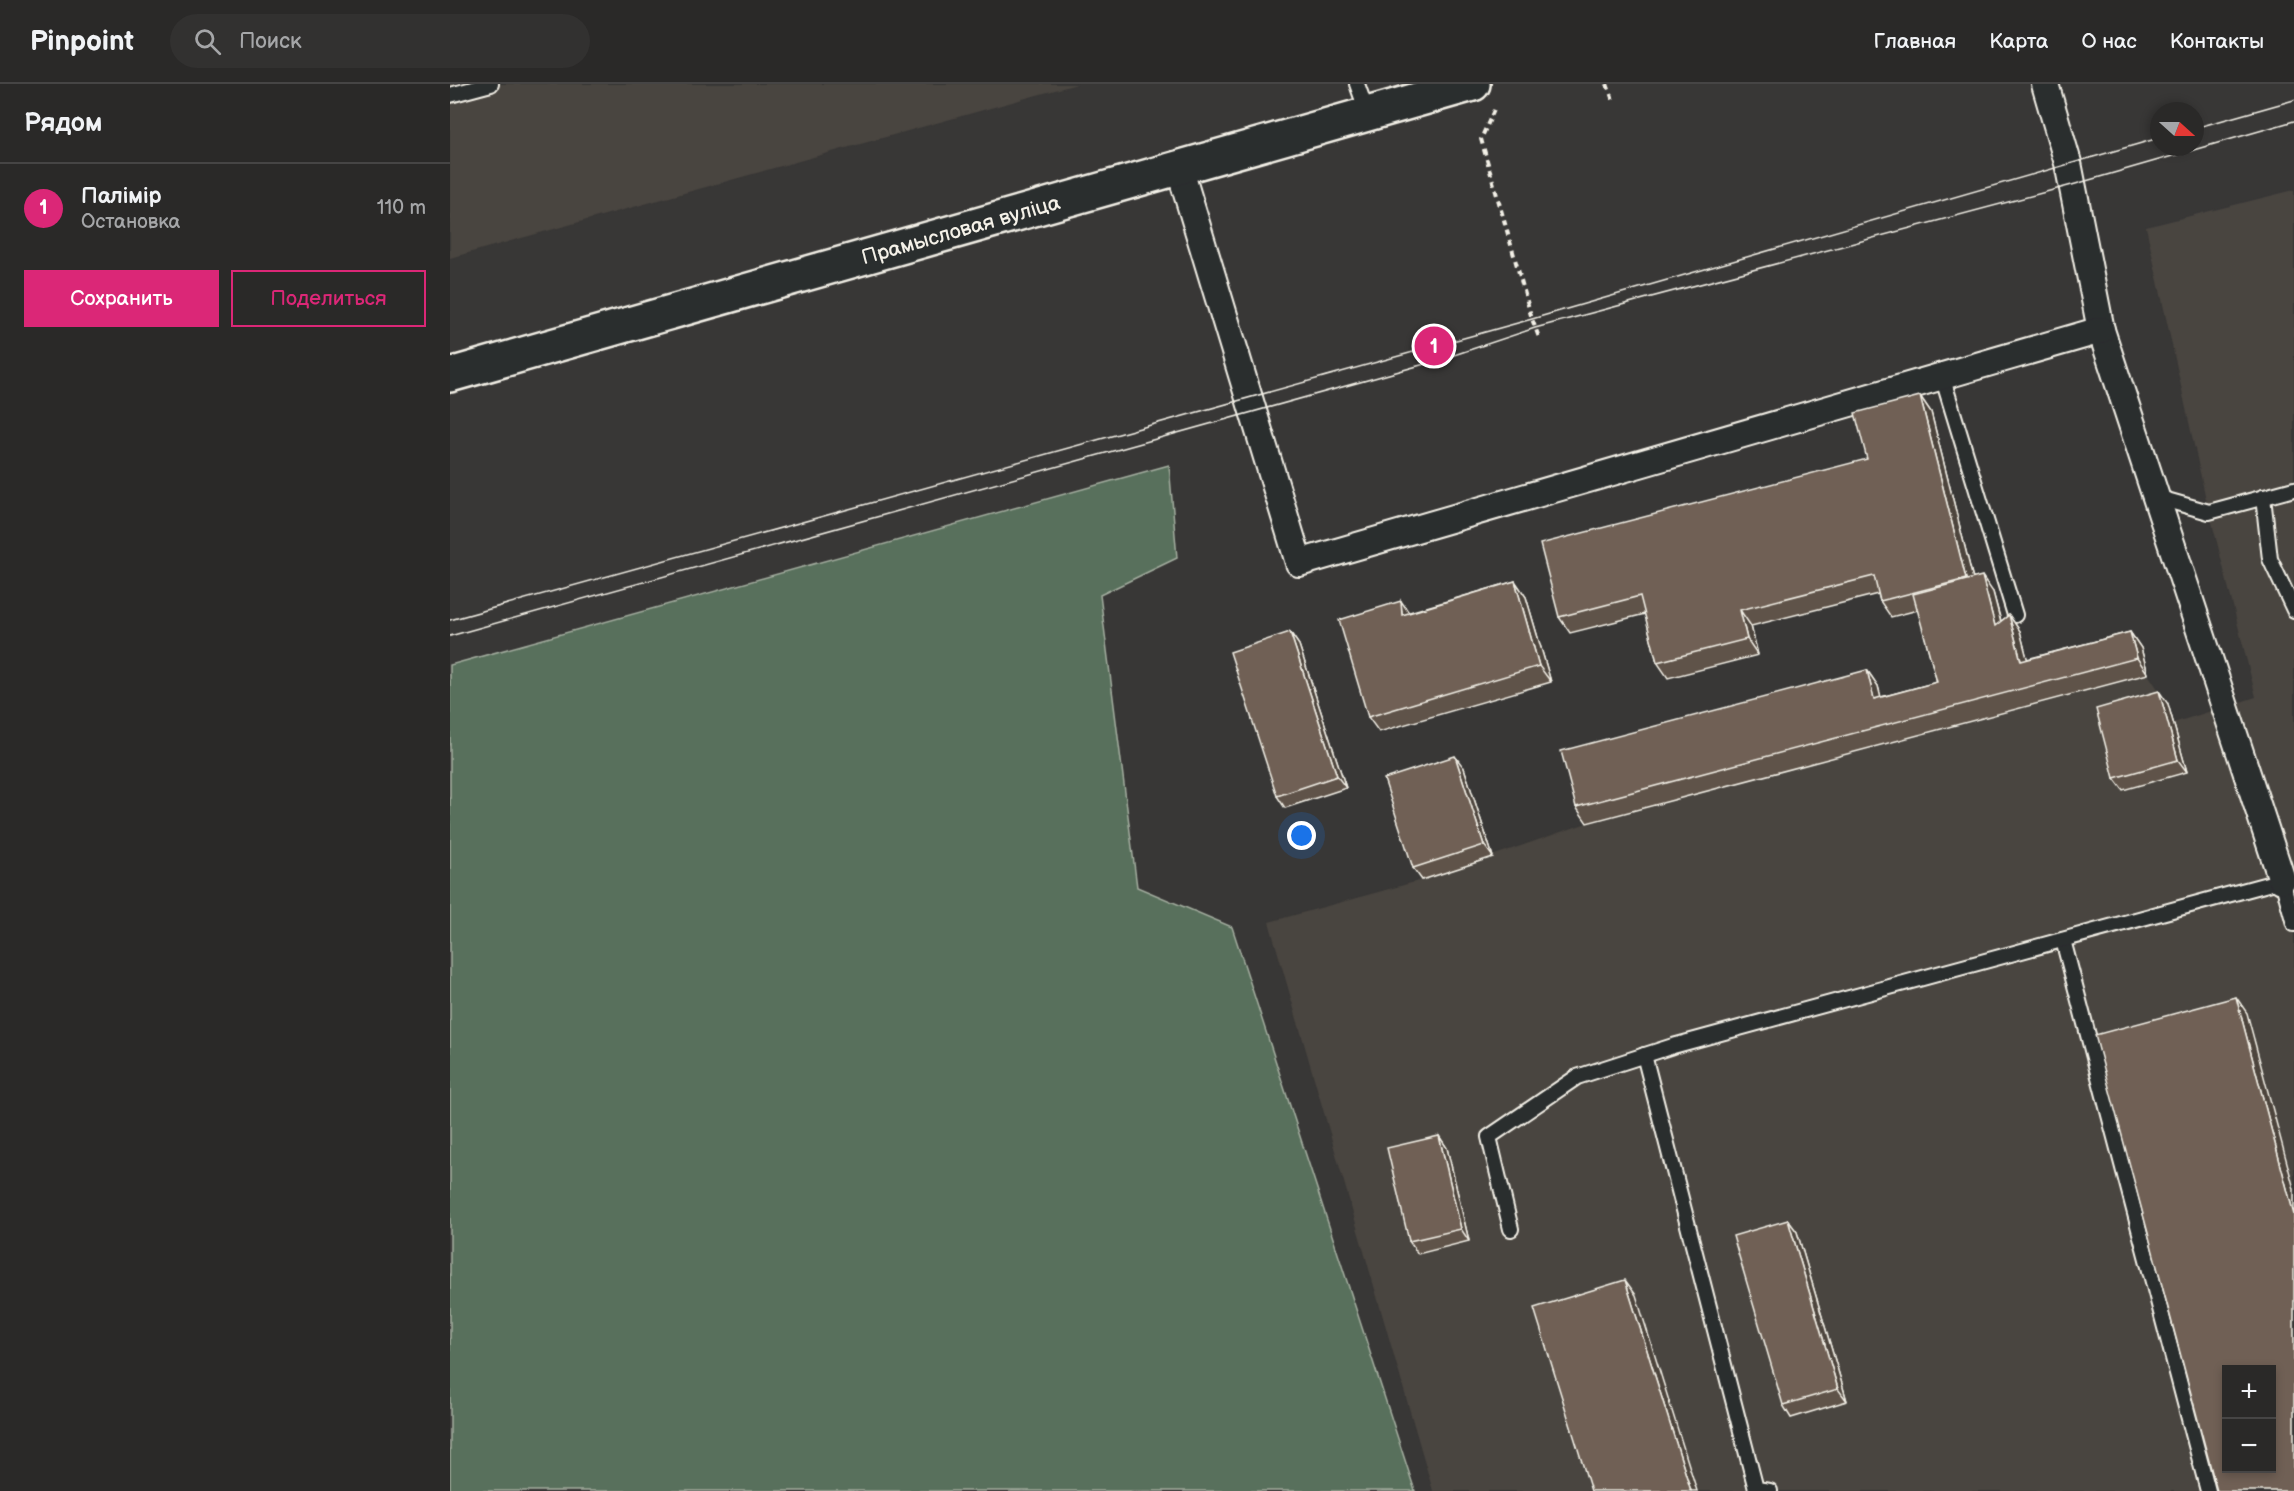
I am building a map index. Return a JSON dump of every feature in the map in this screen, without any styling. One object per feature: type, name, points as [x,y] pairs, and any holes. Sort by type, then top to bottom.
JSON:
[{"type":"main road","name":"Прамысловая вуліца","points":[[450,375],[1368,115],[1484,95]]},
{"type":"street","points":[[2045,84],[2068,163],[2102,330],[2156,497],[2288,879]]},
{"type":"street","points":[[1179,167],[1299,562],[2102,330]]},
{"type":"lane","points":[[450,95],[490,84]]},
{"type":"lane","points":[[1357,84],[1368,115]]},
{"type":"lane","points":[[1942,376],[2015,615]]},
{"type":"lane","points":[[2156,497],[2209,512],[2294,489]]},
{"type":"lane","points":[[2263,497],[2270,559],[2294,610]]},
{"type":"lane","points":[[1511,1229],[1489,1137],[1577,1077],[1644,1055],[2288,879],[2294,924]]},
{"type":"lane","points":[[2063,940],[2208,1491]]},
{"type":"lane","points":[[1644,1055],[1761,1490]]},
{"type":"path","points":[[1607,84],[1614,103]]},
{"type":"path","points":[[1484,95],[1481,139],[1540,340]]},
{"type":"shaded area","points":[[450,84],[1077,84],[450,258]]},
{"type":"shaded area","points":[[2294,190],[2294,1491],[1433,1491],[1269,922],[1422,880],[1587,823],[2148,674],[2168,704],[2173,723],[2256,697],[2205,495],[2146,227]]},
{"type":"green space","points":[[1169,465],[1177,558],[1100,595],[1137,887],[1232,927],[1415,1491],[450,1491],[450,665]]},
{"type":"building","points":[[1920,396],[1966,579],[1880,601],[1874,576],[1740,610],[1747,639],[1657,662],[1640,596],[1559,617],[1540,544],[1867,459],[1855,413]]},
{"type":"building","points":[[1982,576],[1995,626],[2009,615],[2021,661],[2130,632],[2137,658],[1576,807],[1561,751],[1867,670],[1874,699],[1937,682],[1913,594]]},
{"type":"building","points":[[1515,581],[1539,666],[1368,717],[1339,620],[1401,601],[1402,615]]},
{"type":"building","points":[[1290,632],[1337,776],[1277,796],[1230,652]]},
{"type":"building","points":[[2159,691],[2178,760],[2114,778],[2096,709]]},
{"type":"building","points":[[1455,756],[1484,845],[1413,868],[1384,779]]},
{"type":"building","points":[[2236,997],[2294,1215],[2294,1491],[2217,1491],[2095,1035]]},
{"type":"building","points":[[1439,1136],[1461,1229],[1409,1241],[1387,1148]]},
{"type":"building","points":[[1788,1220],[1838,1389],[1783,1405],[1733,1236]]},
{"type":"building","points":[[1625,1280],[1691,1491],[1591,1491],[1534,1308]]},
{"type":"tram line","points":[[2204,125],[2294,100]]},
{"type":"tram line","points":[[450,636],[1439,360],[1535,328],[2072,185],[2294,121]]},
{"type":"tram line","points":[[450,620],[1532,319],[2150,141]]},
{"type":"place","name":"Палімір","points":[[1434,346]]}]
